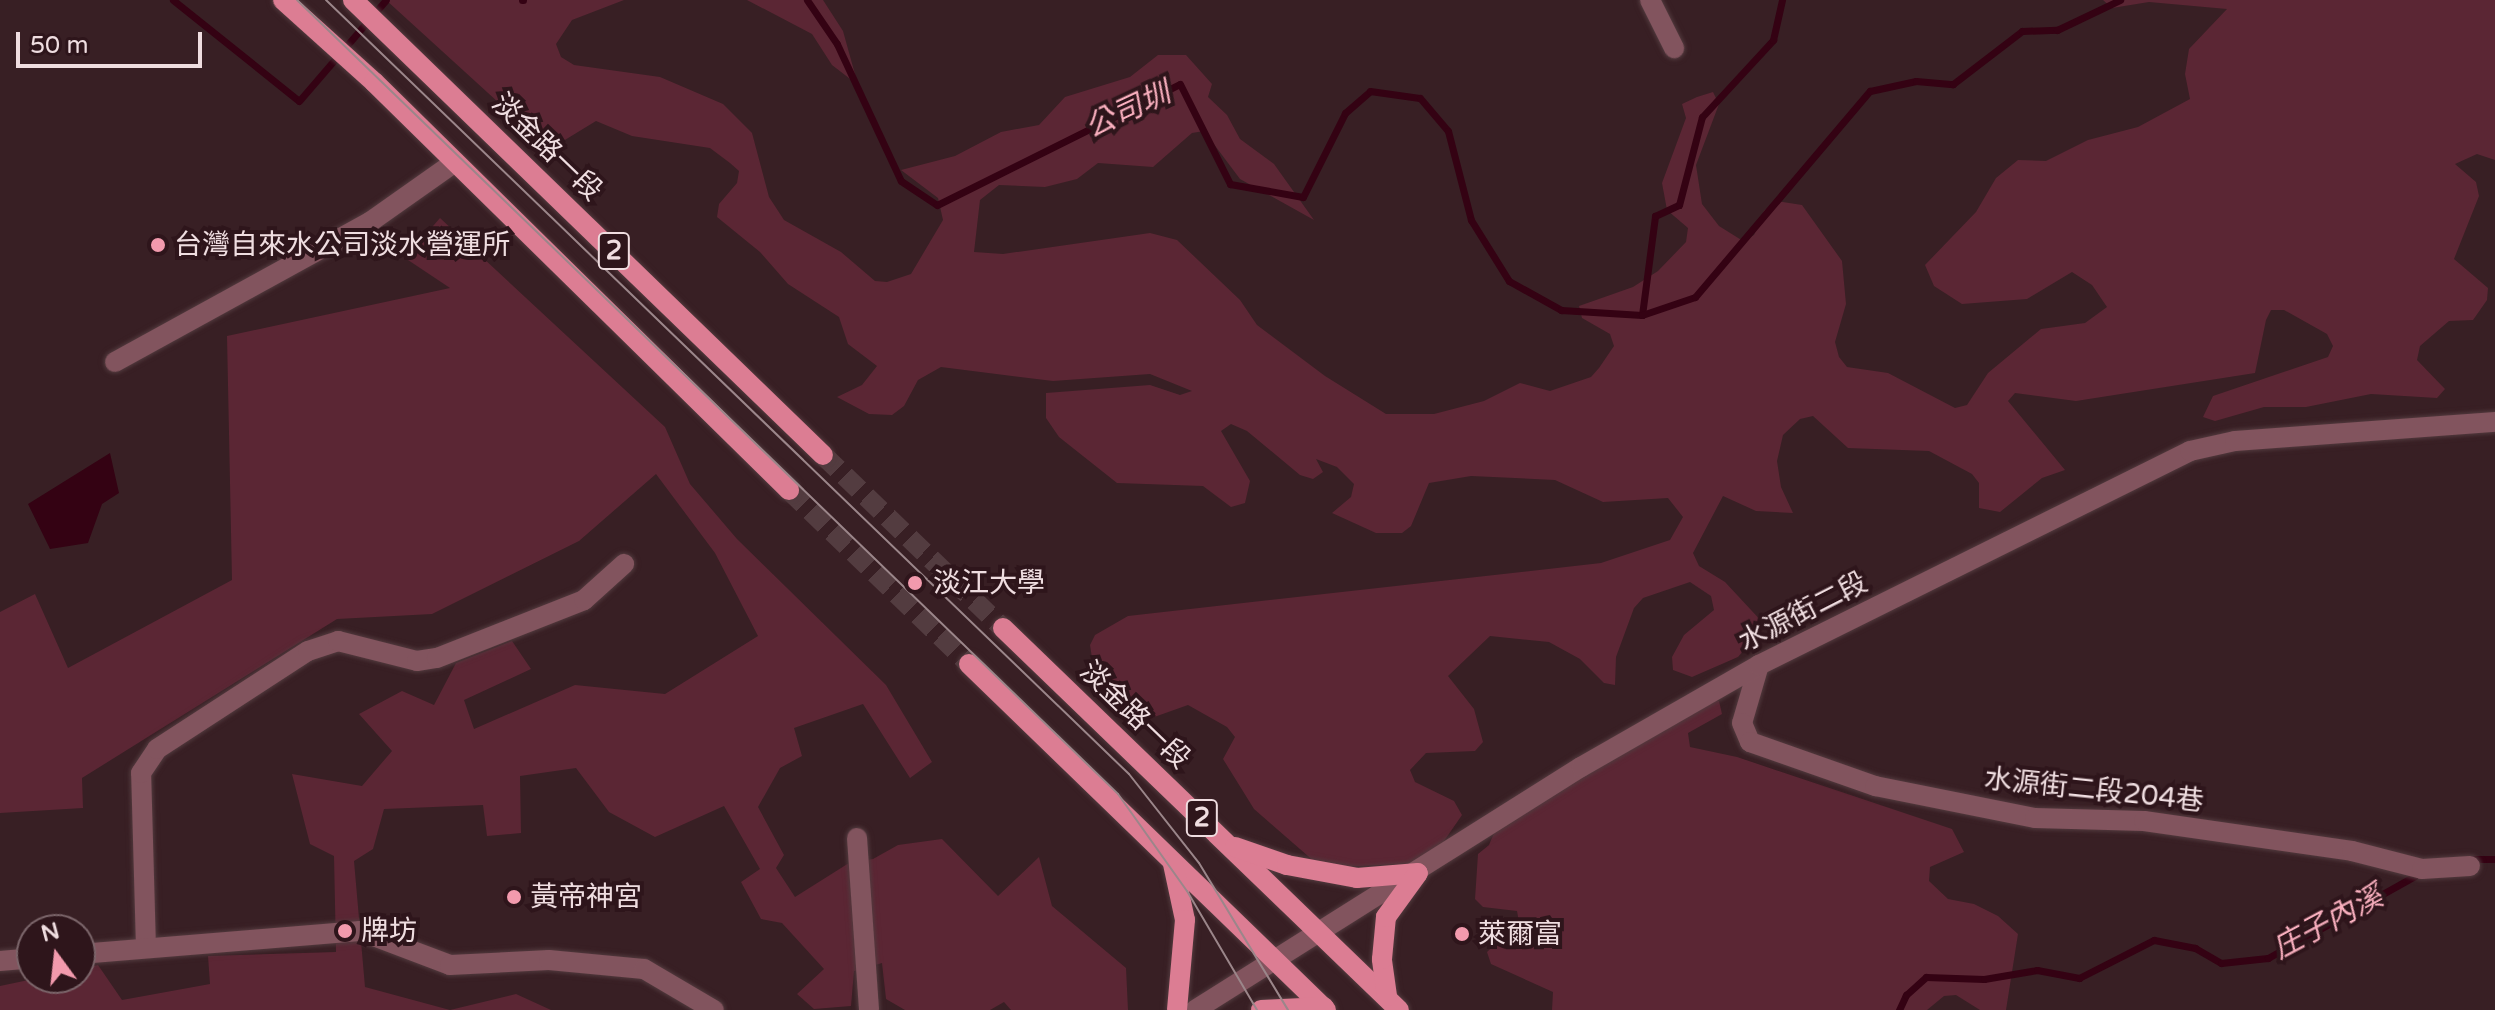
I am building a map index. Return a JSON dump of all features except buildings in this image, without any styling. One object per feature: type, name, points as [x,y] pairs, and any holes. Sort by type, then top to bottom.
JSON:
[{"type":"main road","name":"2","points":[[283,0],[374,82],[789,490]]},
{"type":"main road","name":"淡金路一段","points":[[353,0],[823,455]]},
{"type":"main road","name":"淡金路一段","points":[[1003,628],[1393,1003]]},
{"type":"main road","name":"2","points":[[969,664],[1273,962],[1325,1009]]},
{"type":"main road","points":[[1230,846],[1287,865],[1357,878],[1418,873]]},
{"type":"main road","points":[[1173,864],[1185,920],[1177,1010]]},
{"type":"main road","points":[[1393,1003],[1382,959],[1386,917],[1418,873]]},
{"type":"main road","points":[[1261,1010],[1325,1009]]},
{"type":"street","points":[[1650,0],[1674,48]]},
{"type":"street","points":[[115,362],[370,222],[455,162]]},
{"type":"street","name":"水源街二段","points":[[1195,1010],[1320,935],[1581,767],[1759,665],[2190,451],[2235,441],[2495,422]]},
{"type":"street","points":[[146,948],[141,773],[157,749],[308,651],[338,641],[417,661],[437,658],[584,600],[624,564]]},
{"type":"street","name":"水源街二段204巷","points":[[1759,665],[1742,723],[1750,742],[1875,786],[2035,818],[2144,821],[2352,851],[2422,869],[2470,866]]},
{"type":"street","points":[[857,838],[869,1010]]},
{"type":"street","points":[[96,953],[360,931],[450,965],[549,960],[644,969],[714,1010]]},
{"type":"shaded area","points":[[386,0],[624,0],[572,20],[556,44],[561,57],[574,65],[660,77],[723,104],[752,133],[769,197],[784,220],[841,252],[875,281],[887,282],[911,274],[943,220],[938,198],[901,170],[955,156],[1001,132],[1039,125],[1065,97],[1130,77],[1158,55],[1186,55],[1212,84],[1208,97],[1227,115],[1240,139],[1274,164],[1314,220],[1240,179],[1204,131],[1192,133],[1153,167],[1098,163],[1077,179],[1045,187],[999,185],[980,200],[974,252],[1003,254],[1150,233],[1177,240],[1240,300],[1257,325],[1325,376],[1386,414],[1434,414],[1484,401],[1520,383],[1550,391],[1591,377],[1599,368],[1614,346],[1610,334],[1582,318],[1579,306],[1633,287],[1658,271],[1686,242],[1688,228],[1667,210],[1662,183],[1686,118],[1682,104],[1697,97],[1713,92],[1719,104],[1696,165],[1702,204],[1719,226],[1743,241],[1754,235],[1764,211],[1776,201],[1802,205],[1842,261],[1846,304],[1835,342],[1839,357],[1847,367],[1888,373],[1955,408],[1967,405],[1988,373],[2041,329],[2085,323],[2107,307],[2092,285],[2072,272],[2027,299],[1962,304],[1934,286],[1925,265],[1976,212],[1996,178],[2018,160],[2046,161],[2088,140],[2138,127],[2190,99],[2185,74],[2189,49],[2227,9],[2149,2],[2112,8],[2103,0],[2495,0],[2495,160],[2477,154],[2455,164],[2476,182],[2479,196],[2454,259],[2488,288],[2487,300],[2473,320],[2449,321],[2420,346],[2417,360],[2445,389],[2437,398],[2371,394],[2306,407],[2264,407],[2215,421],[2203,417],[2213,396],[2328,357],[2333,346],[2327,334],[2284,310],[2271,310],[2266,320],[2255,373],[2076,401],[2015,393],[2008,401],[2065,470],[2042,478],[2000,512],[1979,508],[1979,483],[1972,474],[1929,451],[1848,448],[1813,416],[1800,419],[1783,435],[1777,461],[1781,487],[1793,513],[1756,511],[1723,496],[1693,553],[1699,566],[1725,582],[1765,625],[1738,657],[1692,677],[1673,670],[1672,657],[1684,635],[1714,610],[1711,596],[1690,582],[1643,598],[1634,608],[1616,657],[1615,685],[1604,683],[1580,659],[1549,642],[1490,636],[1448,676],[1474,709],[1483,742],[1475,751],[1426,753],[1410,770],[1415,782],[1454,801],[1462,815],[1433,857],[1422,863],[1339,867],[1316,863],[1254,809],[1223,759],[1235,737],[1227,727],[1188,705],[1143,721],[1112,704],[1094,671],[1090,645],[1095,635],[1128,616],[1601,563],[1670,540],[1683,517],[1668,498],[1603,502],[1555,480],[1471,476],[1429,483],[1411,526],[1402,533],[1376,533],[1332,513],[1351,497],[1354,484],[1337,467],[1316,459],[1323,472],[1313,479],[1300,475],[1247,431],[1231,424],[1221,431],[1250,481],[1245,503],[1231,507],[1203,486],[1117,483],[1059,437],[1046,418],[1046,393],[1150,385],[1180,395],[1192,391],[1150,374],[1053,381],[941,367],[918,380],[904,406],[892,415],[869,414],[837,397],[862,385],[877,366],[848,344],[839,317],[788,284],[760,252],[717,217],[719,204],[737,183],[739,171],[730,163],[710,148],[632,136],[596,121],[555,146],[545,145]]},
{"type":"shaded area","points":[[747,0],[823,0],[843,31],[858,85],[832,65],[812,34]]},
{"type":"shaded area","points":[[440,218],[665,427],[690,484],[737,539],[886,685],[932,762],[910,778],[863,704],[794,728],[802,756],[780,768],[758,807],[784,855],[776,868],[795,897],[849,863],[873,859],[898,845],[942,839],[998,896],[1039,857],[1052,906],[1126,968],[1128,1010],[1011,1010],[1004,1002],[990,1010],[905,1010],[886,999],[882,963],[854,971],[851,1006],[814,1009],[797,994],[824,969],[782,923],[761,919],[741,882],[760,869],[724,806],[655,837],[609,812],[576,768],[520,776],[521,833],[487,836],[483,805],[384,809],[373,849],[354,861],[365,987],[450,1010],[0,1010],[0,986],[16,983],[16,994],[96,994],[98,965],[122,1000],[210,984],[208,956],[336,952],[334,856],[310,844],[292,774],[362,786],[392,751],[359,714],[402,691],[434,705],[456,663],[512,641],[531,669],[464,700],[474,729],[575,685],[665,694],[758,636],[715,553],[656,474],[579,541],[432,614],[337,619],[82,778],[83,808],[0,813],[0,612],[35,594],[68,668],[232,580],[227,336],[450,288],[405,258]]},
{"type":"shaded area","points":[[110,453],[119,493],[102,504],[88,543],[50,549],[28,504]]},
{"type":"shaded area","points":[[1706,701],[1719,701],[1722,714],[1688,733],[1690,747],[1737,757],[1952,829],[1964,852],[1930,867],[1929,881],[1948,899],[1974,904],[1998,916],[2018,934],[2006,1010],[1980,1010],[1956,995],[1944,996],[1927,1010],[1552,1010],[1553,992],[1491,964],[1487,952],[1519,922],[1517,911],[1483,907],[1475,899],[1478,854],[1489,845],[1499,821]]},
{"type":"shaded area","points":[[516,994],[551,1010],[450,1010]]},
{"type":"waterway","name":"公司圳","points":[[173,0],[299,101],[386,0]]},
{"type":"waterway","name":"公司圳","points":[[807,0],[837,44],[901,181],[937,205],[1180,84],[1230,184],[1303,197],[1345,113],[1370,91],[1420,98],[1448,131],[1471,220],[1509,281],[1561,310],[1642,315],[1655,216],[1679,205],[1702,117],[1773,40],[1782,0]]},
{"type":"waterway","points":[[1642,315],[1695,297],[1870,91],[1916,81],[1953,84],[2022,31],[2057,30],[2120,0]]},
{"type":"waterway","name":"庄子內溪","points":[[2466,859],[2495,859]]},
{"type":"waterway","name":"庄子內溪","points":[[1899,1010],[1906,995],[1926,977],[1984,979],[2037,970],[2079,978],[2154,940],[2195,948],[2221,963],[2268,958],[2420,873]]},
{"type":"tunnel","points":[[823,455],[1003,628]]},
{"type":"tunnel","points":[[789,490],[969,664]]},
{"type":"tram line","points":[[297,0],[1118,794],[1187,891],[1257,1010]]},
{"type":"tram line","points":[[326,0],[1129,774],[1199,863],[1288,1010]]},
{"type":"place","name":"台灣自來水公司淡水營運所","points":[[158,245]]},
{"type":"place","name":"淡江大學","points":[[915,583]]},
{"type":"place","name":"黃帝神宮","points":[[514,897]]},
{"type":"place","name":"牌坊","points":[[345,931]]},
{"type":"place","name":"萊爾富","points":[[1462,934]]}]
